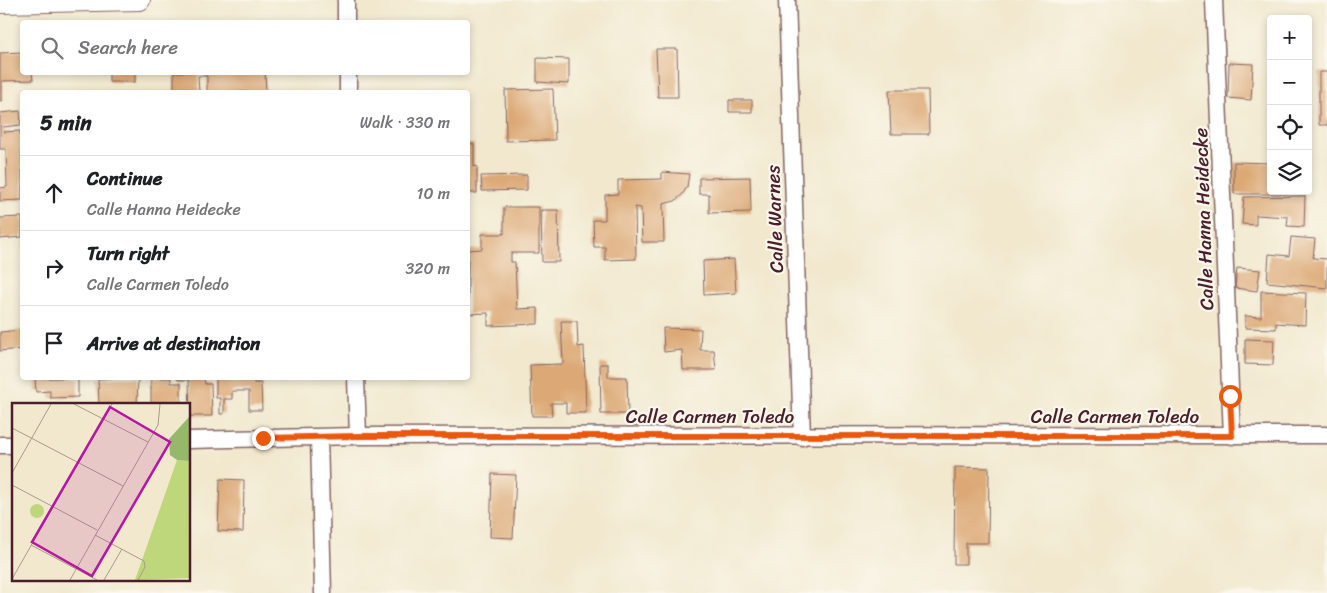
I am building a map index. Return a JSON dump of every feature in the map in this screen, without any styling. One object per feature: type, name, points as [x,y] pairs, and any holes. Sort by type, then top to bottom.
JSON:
[{"type":"street","points":[[0,3],[140,0]]},
{"type":"street","points":[[346,0],[346,20]]},
{"type":"street","name":"Calle Warnes","points":[[787,0],[802,437]]},
{"type":"street","name":"Calle Hanna Heidecke","points":[[1214,0],[1232,436]]},
{"type":"street","points":[[348,75],[348,90]]},
{"type":"street","points":[[356,380],[358,436]]},
{"type":"street","name":"Calle Carmen Toledo","points":[[190,440],[358,436],[1327,435]]},
{"type":"street","points":[[319,437],[323,593]]},
{"type":"building","points":[[656,49],[677,49],[678,97],[658,97]]},
{"type":"building","points":[[20,52],[20,75],[32,75],[33,80],[2,81],[2,101],[0,101],[0,53]]},
{"type":"building","points":[[537,58],[569,59],[569,84],[537,82]]},
{"type":"building","points":[[1229,63],[1253,64],[1251,100],[1228,98]]},
{"type":"building","points":[[1319,72],[1327,72],[1327,125],[1319,125]]},
{"type":"building","points":[[109,75],[135,75],[135,82],[109,82]]},
{"type":"building","points":[[174,75],[265,75],[266,90],[207,90],[207,76],[198,76],[199,90],[174,90]]},
{"type":"building","points":[[553,89],[555,140],[506,141],[505,90]]},
{"type":"building","points":[[889,90],[928,90],[929,134],[891,134]]},
{"type":"building","points":[[729,100],[752,100],[752,112],[729,112]]},
{"type":"building","points":[[20,111],[20,125],[3,127],[4,132],[20,131],[20,200],[0,201],[0,188],[7,187],[6,149],[0,149],[0,113]]},
{"type":"building","points":[[470,144],[474,144],[474,167],[477,166],[477,193],[470,193]]},
{"type":"building","points":[[1234,162],[1267,163],[1267,194],[1234,194]]},
{"type":"building","points":[[662,172],[689,174],[687,187],[682,195],[675,201],[663,204],[664,242],[642,242],[641,208],[635,207],[636,259],[605,260],[605,247],[594,247],[593,220],[605,220],[605,195],[618,194],[618,180],[662,179]]},
{"type":"building","points":[[527,175],[527,190],[482,191],[481,176]]},
{"type":"building","points":[[750,177],[751,212],[709,213],[709,194],[699,194],[699,178]]},
{"type":"building","points":[[1305,196],[1304,227],[1287,226],[1288,217],[1256,215],[1256,225],[1242,224],[1244,197]]},
{"type":"building","points":[[504,207],[539,207],[539,253],[511,253],[511,262],[515,262],[517,309],[538,308],[538,324],[488,326],[488,313],[470,314],[470,250],[482,249],[482,234],[504,234]]},
{"type":"building","points":[[541,210],[558,210],[559,262],[542,262]]},
{"type":"building","points":[[20,217],[20,237],[0,239],[0,218]]},
{"type":"building","points":[[1291,237],[1315,239],[1313,258],[1327,259],[1327,288],[1267,282],[1269,254],[1289,256]]},
{"type":"building","points":[[734,259],[736,293],[704,295],[703,261]]},
{"type":"building","points":[[1237,268],[1260,270],[1257,291],[1235,288]]},
{"type":"building","points":[[1261,291],[1306,293],[1305,325],[1276,323],[1276,329],[1245,328],[1245,316],[1261,317]]},
{"type":"building","points":[[561,321],[577,321],[578,347],[584,346],[586,413],[566,413],[566,403],[551,403],[552,416],[532,416],[530,365],[563,364]]},
{"type":"building","points":[[663,328],[701,329],[700,350],[714,350],[716,370],[683,370],[682,350],[664,352]]},
{"type":"building","points":[[20,330],[20,349],[0,351],[0,332]]},
{"type":"building","points":[[1245,339],[1274,340],[1273,365],[1245,364]]},
{"type":"building","points":[[600,364],[608,364],[608,377],[627,377],[628,414],[601,414]]},
{"type":"building","points":[[35,380],[78,380],[78,397],[50,398],[50,391],[36,392]]},
{"type":"building","points":[[98,380],[138,380],[137,403],[99,403]]},
{"type":"building","points":[[151,380],[171,380],[171,383],[181,383],[181,403],[151,403]]},
{"type":"building","points":[[189,380],[204,380],[205,384],[211,384],[212,416],[190,416]]},
{"type":"building","points":[[216,380],[253,380],[254,383],[261,383],[262,410],[249,410],[249,391],[232,391],[232,399],[224,399],[224,414],[220,414],[220,398],[216,398]]},
{"type":"building","points":[[955,467],[989,468],[988,543],[966,543],[966,564],[954,564]]},
{"type":"building","points":[[492,474],[516,475],[513,538],[490,537]]},
{"type":"building","points":[[220,479],[244,480],[243,532],[218,531]]},
{"type":"route","points":[[263,438],[358,436],[1232,436],[1230,396]]}]
